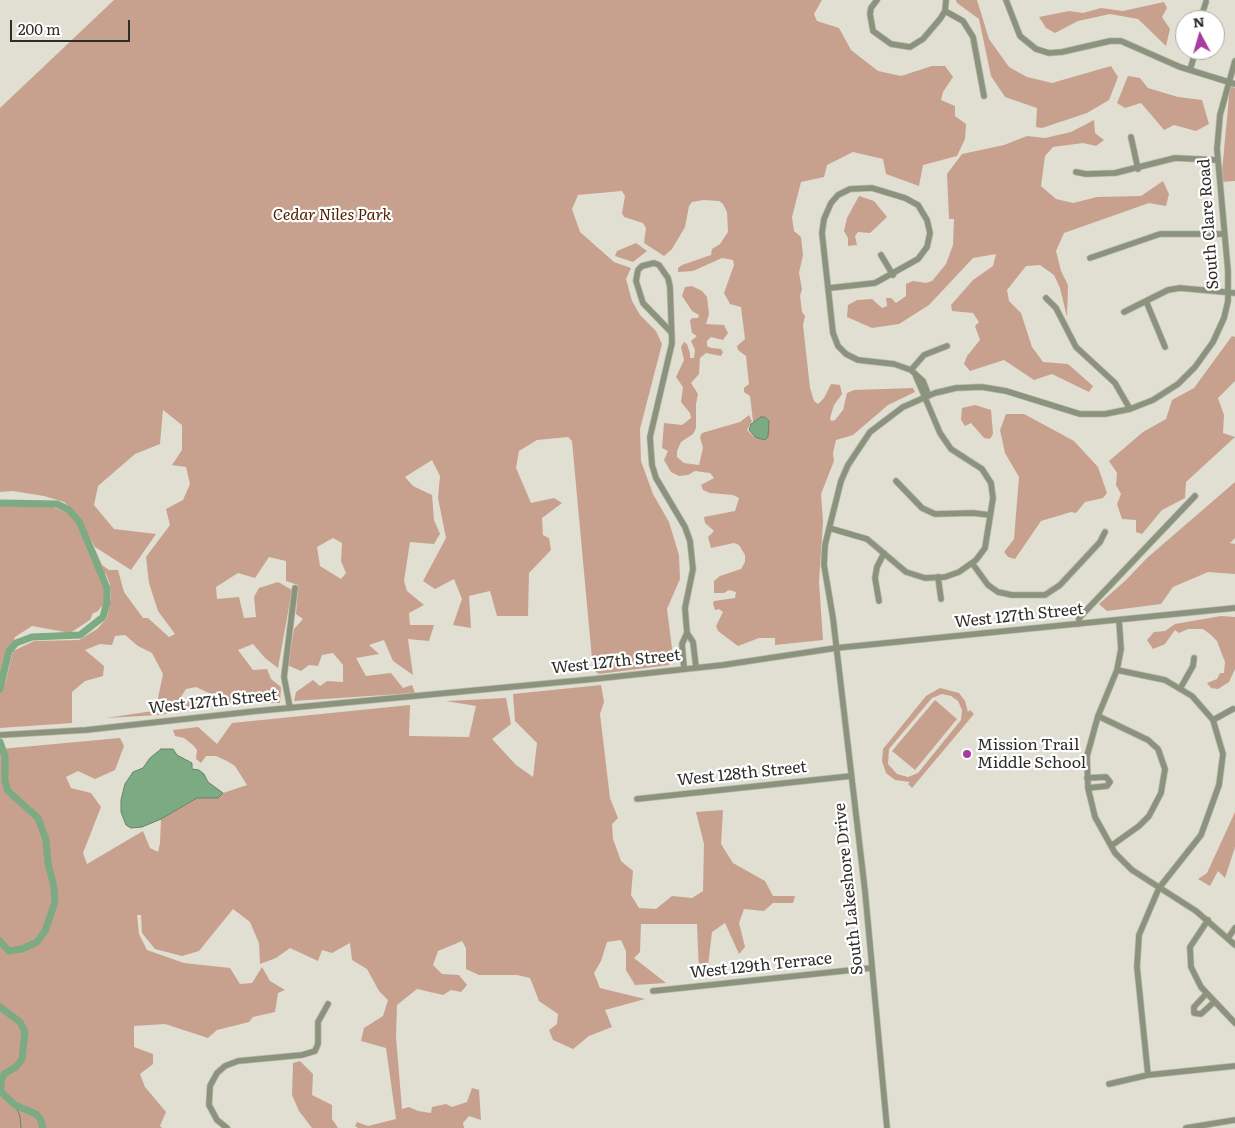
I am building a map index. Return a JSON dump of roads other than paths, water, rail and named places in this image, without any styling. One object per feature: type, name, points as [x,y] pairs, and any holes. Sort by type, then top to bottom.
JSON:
[{"type":"street","points":[[878,0],[871,8],[870,14],[873,31],[891,44],[902,47],[916,45],[945,11],[946,0]]},
{"type":"street","points":[[1008,1],[1016,28],[1026,43],[1036,49],[1049,53],[1110,40],[1121,41],[1190,70],[1232,83]]},
{"type":"street","points":[[1203,10],[1206,2]]},
{"type":"street","points":[[945,11],[963,21],[974,37],[984,96]]},
{"type":"street","points":[[1190,70],[1193,60]]},
{"type":"street","name":"South Clare Road","points":[[836,648],[824,565],[829,528],[841,481],[860,445],[870,432],[886,419],[926,396],[956,388],[982,387],[1006,391],[1080,414],[1105,414],[1130,409],[1178,384],[1195,367],[1214,342],[1232,292],[1223,234],[1217,160],[1219,124],[1232,83],[1235,61]]},
{"type":"street","points":[[1130,136],[1138,169]]},
{"type":"street","points":[[1076,172],[1100,174],[1138,169],[1175,158],[1217,160]]},
{"type":"street","points":[[829,528],[858,535],[884,553],[906,572],[925,578],[938,577],[959,572],[972,563],[985,548],[993,498],[991,483],[982,469],[951,449],[940,433],[926,396],[922,393],[913,372],[894,364],[858,360],[842,350],[833,333],[830,288],[822,238],[823,223],[834,199],[844,191],[855,187],[866,187],[905,198],[918,205],[927,220],[929,240],[923,254],[893,275],[876,283],[830,288]]},
{"type":"street","points":[[1090,258],[1160,234],[1173,232],[1205,235],[1223,234]]},
{"type":"street","points":[[881,255],[893,275]]},
{"type":"street","points":[[671,332],[648,311],[639,294],[636,275],[642,266],[647,264],[659,265],[668,278],[672,311],[670,360],[650,437],[652,465],[656,478],[685,527],[690,541],[693,569],[685,608],[687,633],[682,644],[684,668]]},
{"type":"street","points":[[1124,312],[1168,290],[1180,288],[1232,292]]},
{"type":"street","points":[[1046,298],[1056,308],[1076,347],[1115,383],[1130,409]]},
{"type":"street","points":[[1146,301],[1165,347]]},
{"type":"street","points":[[913,372],[924,356],[947,346]]},
{"type":"street","points":[[896,481],[922,508],[935,514],[973,513],[990,515]]},
{"type":"street","points":[[1079,624],[1079,618],[1195,496]]},
{"type":"street","points":[[972,563],[988,585],[998,592],[1012,595],[1045,595],[1060,585],[1100,542],[1105,532]]},
{"type":"street","points":[[879,601],[875,578],[877,567],[884,553]]},
{"type":"street","points":[[938,577],[941,598]]},
{"type":"street","points":[[290,708],[284,677],[295,588]]},
{"type":"street","name":"West 127th Street","points":[[0,735],[96,729],[696,667],[836,648],[1235,608]]},
{"type":"street","points":[[1119,620],[1121,649],[1117,670],[1098,716],[1089,747],[1087,778],[1096,817],[1111,846],[1132,870],[1208,920],[1235,945]]},
{"type":"street","points":[[687,633],[693,642],[696,667]]},
{"type":"street","name":"South Lakeshore Drive","points":[[836,648],[872,968],[887,1128]]},
{"type":"street","points":[[1181,687],[1193,666],[1194,658]]},
{"type":"street","points":[[1117,670],[1165,680],[1181,687],[1196,699],[1213,720],[1223,754],[1218,791],[1198,841],[1160,888],[1142,925],[1137,946],[1148,1075]]},
{"type":"street","points":[[1213,720],[1233,709]]},
{"type":"street","points":[[1098,716],[1148,740],[1158,749],[1165,768],[1161,793],[1149,816],[1139,826],[1111,846]]},
{"type":"street","name":"West 128th Street","points":[[637,798],[850,776]]},
{"type":"street","points":[[1087,778],[1106,777],[1110,782],[1107,786],[1088,788]]},
{"type":"street","points":[[1208,920],[1194,938],[1190,953],[1194,976],[1206,994],[1235,1023]]},
{"type":"street","points":[[1228,938],[1235,928]]},
{"type":"street","name":"West 129th Terrace","points":[[653,991],[872,968]]},
{"type":"street","points":[[1206,994],[1195,1006],[1194,1013],[1201,1014],[1214,1002]]},
{"type":"street","points":[[227,1128],[217,1120],[209,1105],[210,1086],[216,1073],[224,1066],[238,1061],[302,1055],[314,1051],[318,1044],[318,1022],[328,1004]]},
{"type":"street","points":[[1109,1084],[1148,1075],[1235,1066]]},
{"type":"street","points":[[1186,1128],[1235,1120]]},
{"type":"waterway","points":[[0,503],[57,504],[69,510],[79,521],[107,588],[107,602],[103,617],[80,635],[32,637],[16,643],[9,651],[0,689]]},
{"type":"waterway","points":[[0,742],[5,756],[5,781],[8,791],[38,818],[46,840],[55,902],[45,931],[37,942],[22,949],[9,951],[0,941]]},
{"type":"waterway","points":[[0,1007],[20,1022],[25,1032],[22,1059],[16,1067],[4,1074],[1,1081],[1,1092],[15,1105],[36,1114],[41,1120],[43,1128]]},
{"type":"waterway","points":[[15,1105],[20,1116],[21,1128]]},
{"type":"place","name":"Mission Trail Middle School","points":[[967,754]]},
{"type":"park label","name":"Cedar Niles Park","points":[[332,215]]}]
